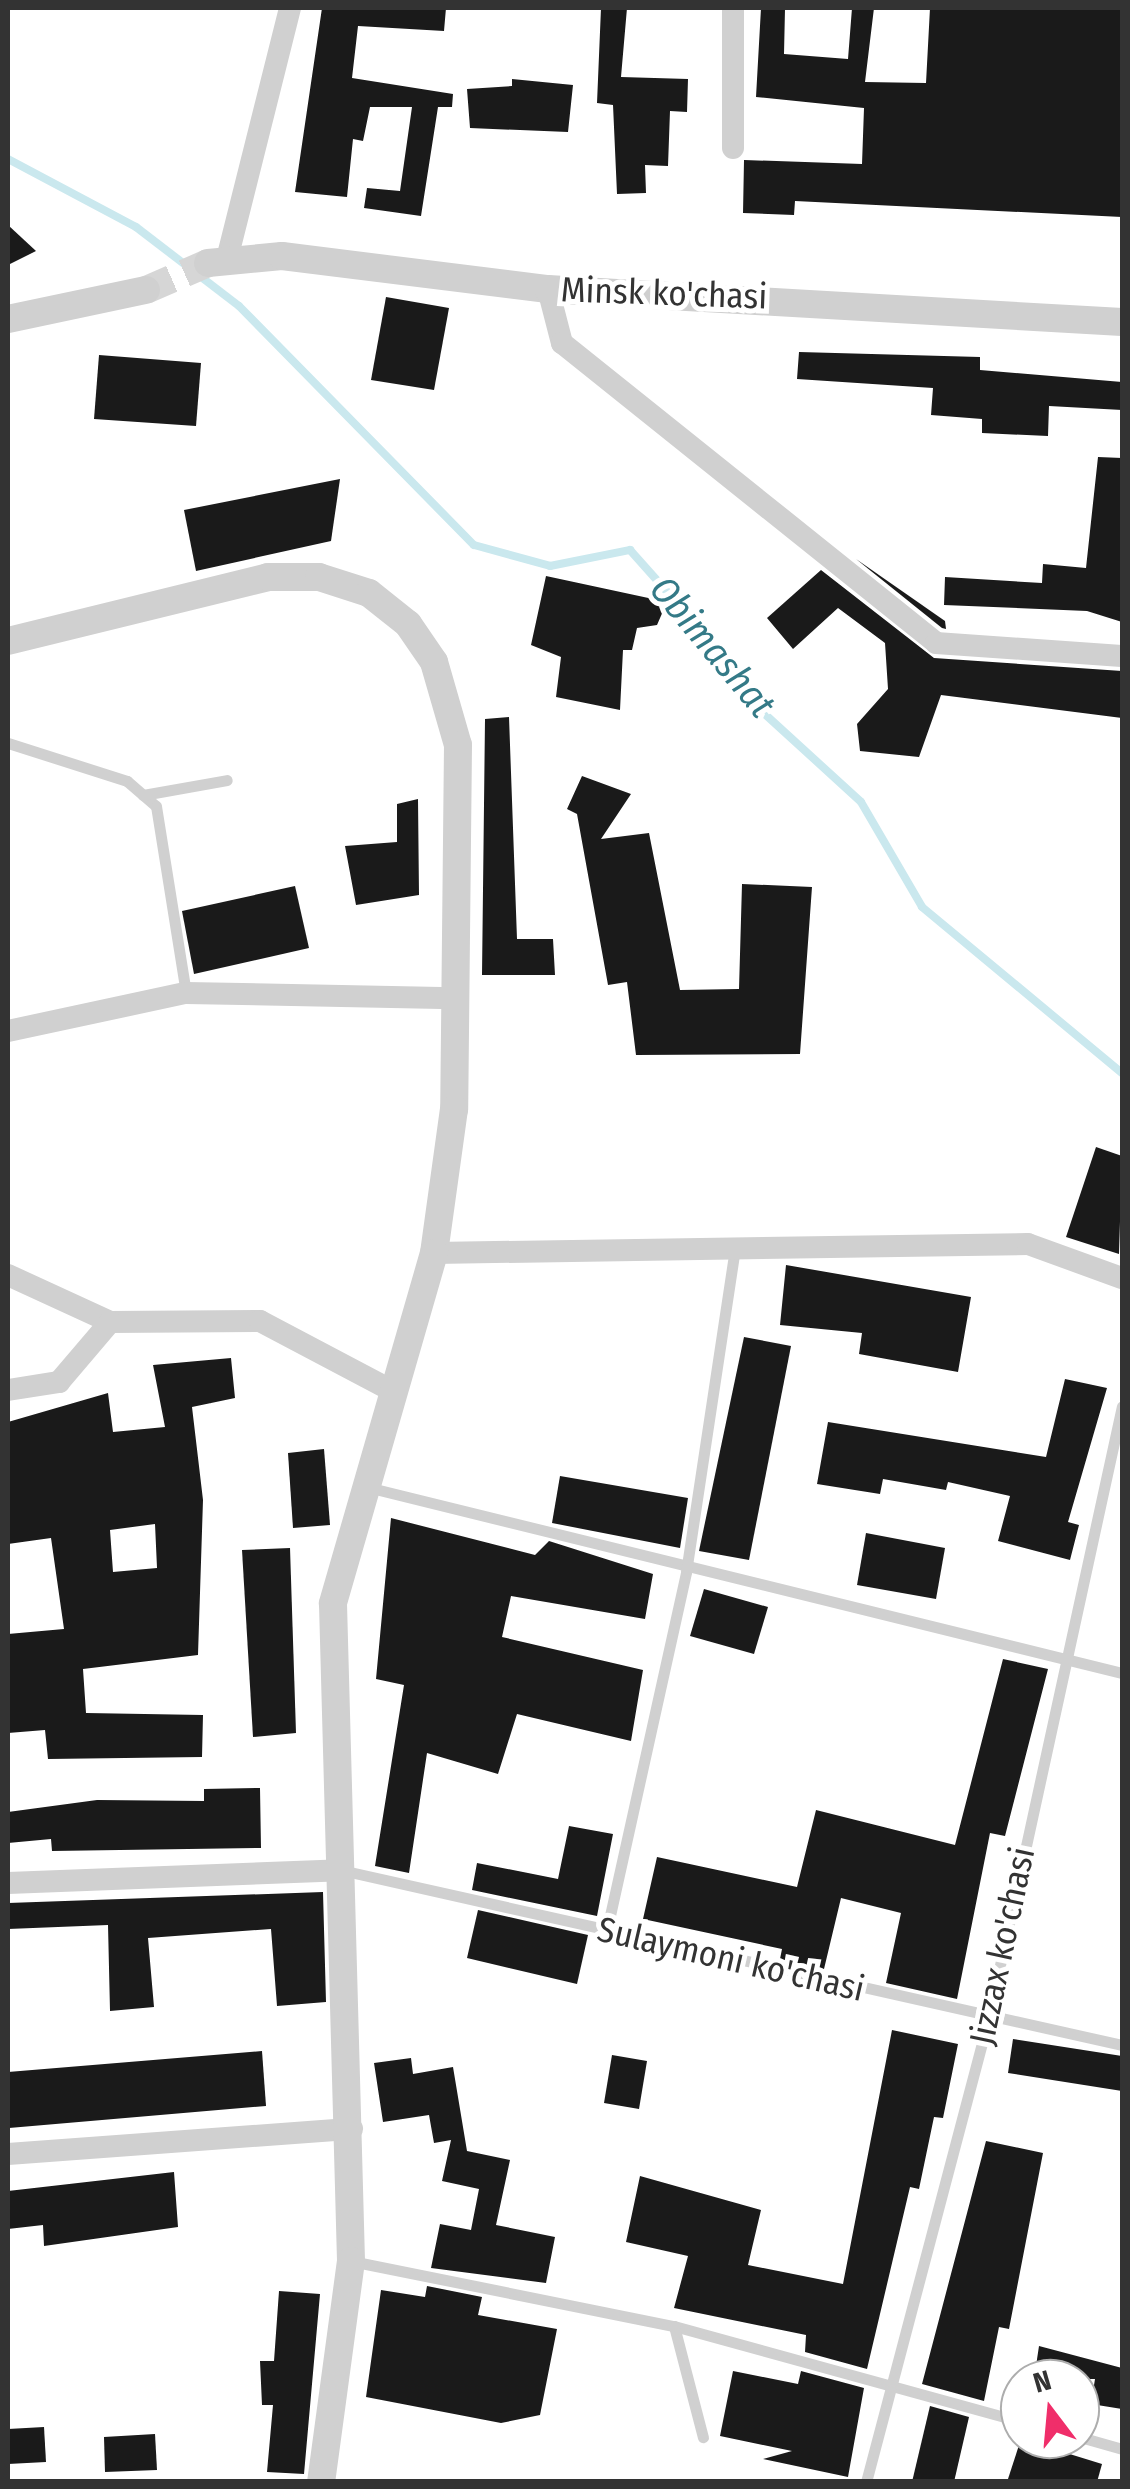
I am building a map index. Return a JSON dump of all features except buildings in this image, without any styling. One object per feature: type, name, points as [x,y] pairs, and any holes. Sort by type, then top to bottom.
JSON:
[{"type":"street","points":[[218,259],[290,8]]},
{"type":"street","points":[[733,8],[734,148]]},
{"type":"street","name":"Minsk ko'chasi","points":[[218,259],[548,288],[1122,322]]},
{"type":"street","points":[[548,288],[562,343],[936,643],[1122,656]]},
{"type":"street","points":[[8,318],[146,290]]},
{"type":"street","points":[[8,641],[268,577],[318,576],[369,593],[408,624],[434,662],[458,744],[454,1110],[434,1252],[388,1388],[333,1604],[352,2128],[351,2261],[320,2482]]},
{"type":"street","points":[[8,1031],[186,992],[454,998]]},
{"type":"street","points":[[434,1252],[1028,1244],[1122,1278]]},
{"type":"street","points":[[8,1275],[110,1322],[260,1321],[388,1388]]},
{"type":"street","points":[[8,1390],[59,1382],[110,1322]]},
{"type":"street","points":[[8,1883],[340,1870]]},
{"type":"street","points":[[8,2154],[352,2128]]},
{"type":"lane","points":[[8,743],[127,781],[156,806],[170,854],[186,992]]},
{"type":"lane","points":[[143,795],[226,780]]},
{"type":"lane","points":[[607,1929],[686,1572],[735,1247]]},
{"type":"lane","name":"Jizzax ko'chasi","points":[[866,2482],[888,2384],[988,2020],[1063,1657],[1122,1406]]},
{"type":"lane","points":[[363,1486],[686,1572],[1122,1673]]},
{"type":"lane","name":"Sulaymoni ko'chasi","points":[[340,1870],[988,2020],[1122,2046]]},
{"type":"lane","points":[[351,2261],[674,2326],[1000,2415]]},
{"type":"lane","points":[[674,2326],[703,2436]]},
{"type":"waterway","name":"Obimashat","points":[[8,159],[136,227],[239,306],[474,545],[550,566],[630,550],[729,661],[756,706],[861,802],[922,907],[1122,1073]]},
{"type":"tunnel","points":[[146,290],[208,263]]}]
